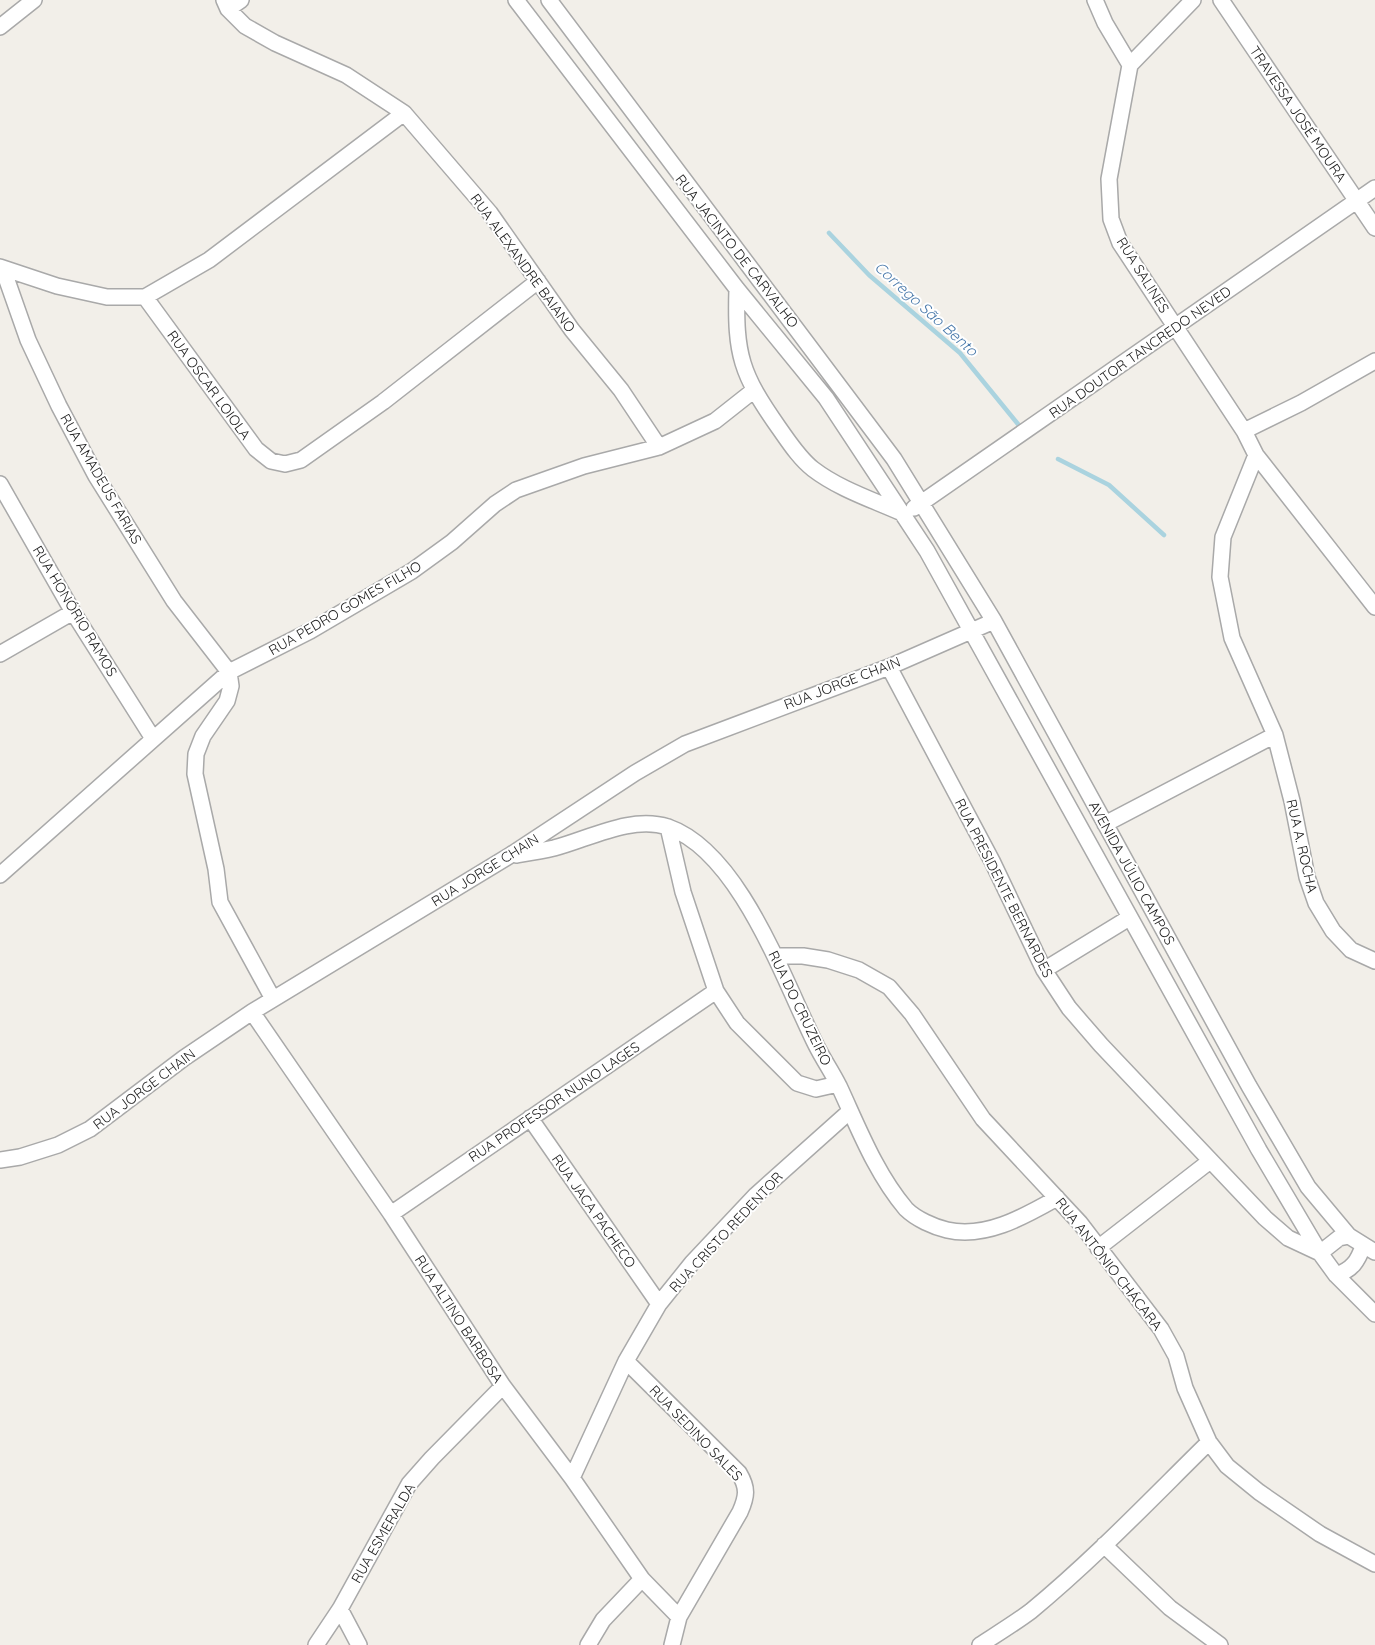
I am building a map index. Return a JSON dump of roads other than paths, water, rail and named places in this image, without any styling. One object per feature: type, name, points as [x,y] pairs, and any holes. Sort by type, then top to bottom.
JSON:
[{"type":"street","points":[[226,5],[241,0]]},
{"type":"street","points":[[516,0],[737,289],[826,398],[904,514],[998,679],[1259,1150],[1320,1253],[1336,1275],[1375,1314]]},
{"type":"street","name":"RUA JACINTO DE CARVALHO","points":[[549,0],[665,156],[842,387],[894,459],[922,504]]},
{"type":"street","points":[[1095,0],[1105,23],[1130,65],[1193,0]]},
{"type":"street","name":"TRAVESSA JOSÉ MOURA","points":[[1221,0],[1375,228]]},
{"type":"street","points":[[0,27],[26,2]]},
{"type":"street","name":"RUA ALEXANDRE BAIANO","points":[[226,5],[245,26],[275,43],[346,75],[404,113],[490,213],[572,330],[621,390],[658,447]]},
{"type":"street","name":"RUA SALINES","points":[[1130,65],[1109,179],[1111,219],[1120,243],[1244,431],[1256,455],[1358,588],[1375,607]]},
{"type":"street","points":[[145,297],[209,260],[404,113]]},
{"type":"street","points":[[646,171],[665,156]]},
{"type":"street","name":"RUA DOUTOR TANCREDO NEVED","points":[[904,514],[922,504],[1375,188]]},
{"type":"street","name":"RUA AMADEUS FARIAS","points":[[2,268],[57,286],[107,297],[145,297]]},
{"type":"street","name":"RUA AMADEUS FARIAS","points":[[2,268],[28,340],[59,406],[96,476],[174,601],[229,672]]},
{"type":"street","name":"RUA OSCAR LOIOLA","points":[[145,297],[256,449],[271,461],[285,464],[302,460],[383,402],[538,281]]},
{"type":"street","points":[[737,289],[736,324],[740,358],[754,391],[797,453],[813,469],[835,482],[904,514]]},
{"type":"street","points":[[1244,431],[1302,403],[1375,361]]},
{"type":"street","points":[[826,398],[842,387]]},
{"type":"street","name":"RUA PEDRO GOMES FILHO","points":[[0,875],[152,738],[229,672],[310,631],[412,571],[452,542],[495,504],[516,490],[584,466],[658,447],[716,421],[754,391]]},
{"type":"street","name":"RUA A. ROCHA","points":[[1256,455],[1223,536],[1220,577],[1232,638],[1275,735],[1292,801],[1307,877],[1316,903],[1333,931],[1351,950],[1375,961]]},
{"type":"street","name":"RUA HONÓRIO RAMOS","points":[[0,484],[73,612],[152,738]]},
{"type":"street","name":"AVENIDA JÚLIO CAMPOS","points":[[922,504],[994,621],[1249,1086],[1308,1187],[1349,1236],[1369,1249]]},
{"type":"street","points":[[0,654],[73,612]]},
{"type":"street","name":"RUA JORGE CHAIN","points":[[0,1160],[20,1157],[58,1145],[90,1130],[184,1058],[252,1012],[509,856],[635,772],[685,744],[889,667],[994,621]]},
{"type":"street","name":"RUA PRESIDENTE BERNARDES","points":[[889,667],[992,861],[1044,970],[1069,1008],[1101,1045],[1265,1218],[1288,1238],[1320,1253]]},
{"type":"street","points":[[998,679],[1019,667]]},
{"type":"street","points":[[229,672],[231,686],[227,701],[203,736],[196,754],[195,774],[216,869],[220,902],[273,999]]},
{"type":"street","points":[[1105,824],[1275,735]]},
{"type":"street","name":"RUA DO CRUZEIRO","points":[[509,856],[554,848],[622,827],[646,824],[668,827],[696,842],[712,855],[745,901],[775,956],[817,1047],[838,1084],[881,1172],[907,1210],[924,1222],[949,1230],[978,1230],[1017,1221],[1057,1198]]},
{"type":"street","points":[[668,827],[683,892],[716,991],[737,1024],[797,1083],[816,1090],[838,1084]]},
{"type":"street","points":[[1044,970],[1129,918]]},
{"type":"street","name":"RUA ANTÔNIO CHÁCARA","points":[[775,956],[803,956],[828,960],[859,970],[889,988],[912,1014],[954,1080],[983,1119],[1057,1198],[1161,1329],[1176,1356],[1185,1388],[1209,1442],[1227,1466],[1259,1492],[1320,1534],[1375,1564]]},
{"type":"street","name":"RUA PROFESSOR NUNO LAGES","points":[[391,1214],[716,991]]},
{"type":"street","name":"RUA ALTINO BARBOSA","points":[[252,1012],[391,1214],[502,1386],[572,1478],[642,1579],[679,1617]]},
{"type":"street","name":"RUA CRISTO REDENTOR","points":[[572,1478],[626,1361],[659,1304],[692,1263],[756,1195],[850,1111]]},
{"type":"street","name":"RUA JACA PACHECO","points":[[530,1118],[659,1304]]},
{"type":"street","points":[[1098,1248],[1210,1161]]},
{"type":"street","points":[[1320,1253],[1339,1238],[1349,1236]]},
{"type":"street","points":[[1336,1275],[1346,1272],[1369,1249]]},
{"type":"street","name":"RUA SEDINO SALES","points":[[626,1361],[739,1473],[746,1484],[746,1497],[740,1512],[679,1617],[672,1645]]},
{"type":"street","name":"RUA ESMERALDA","points":[[316,1645],[340,1609],[409,1484],[502,1386]]},
{"type":"street","points":[[980,1645],[1030,1612],[1104,1545],[1209,1442]]},
{"type":"street","points":[[1104,1545],[1170,1608],[1220,1645]]},
{"type":"street","points":[[588,1645],[603,1620],[642,1579]]},
{"type":"street","points":[[340,1609],[359,1645]]},
{"type":"waterway","name":"Corrego São Bento","points":[[829,233],[869,275],[960,353],[1022,429]]},
{"type":"waterway","name":"Corrego São Bento","points":[[1058,459],[1109,485],[1164,535]]}]
